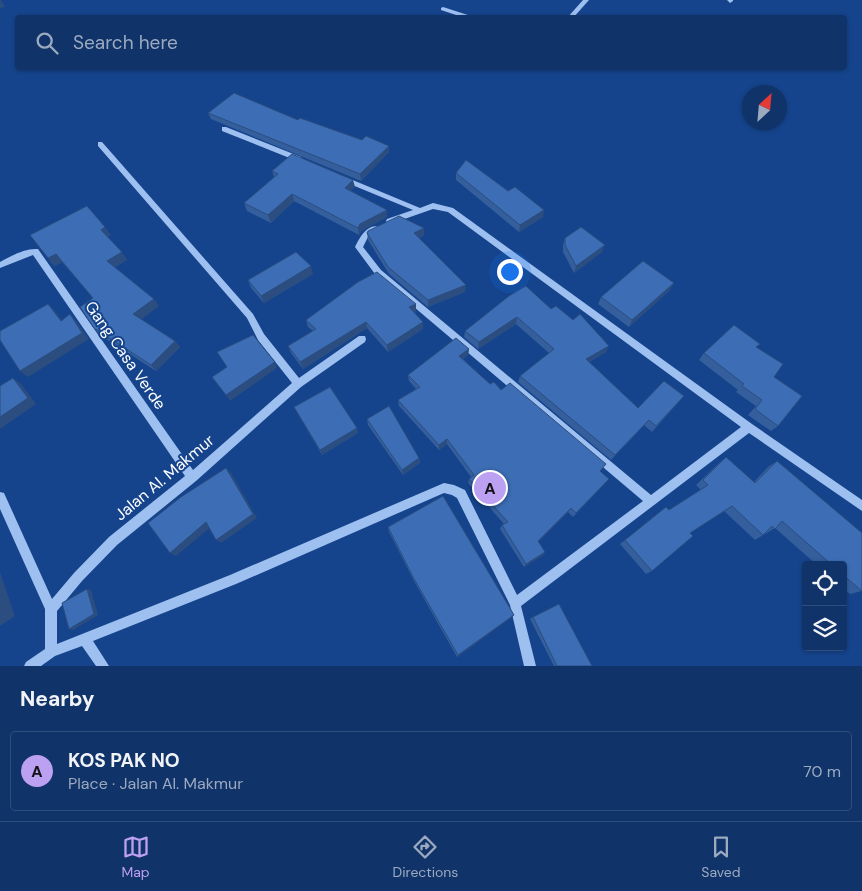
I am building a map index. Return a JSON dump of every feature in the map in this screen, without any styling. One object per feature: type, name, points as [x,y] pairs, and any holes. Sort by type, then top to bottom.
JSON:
[{"type":"street","points":[[572,15],[586,0]]},
{"type":"street","points":[[443,9],[462,15]]},
{"type":"street","points":[[224,130],[306,162]]},
{"type":"street","points":[[100,144],[250,316],[261,338],[298,384]]},
{"type":"street","points":[[332,173],[419,210]]},
{"type":"street","points":[[651,501],[378,272],[362,254],[359,247],[365,235],[387,222],[419,210],[433,206],[450,210],[749,427],[862,506]]},
{"type":"street","name":"Gang Casa Verde","points":[[0,265],[35,251],[192,477]]},
{"type":"street","name":"Jalan Al. Makmur","points":[[51,609],[78,577],[114,541],[192,477],[298,384],[362,339]]},
{"type":"street","points":[[515,604],[749,427]]},
{"type":"street","points":[[30,666],[50,652],[232,580],[444,488],[461,494],[515,604],[530,666]]},
{"type":"street","points":[[0,497],[51,609],[50,652]]},
{"type":"street","points":[[84,638],[103,666]]},
{"type":"building","points":[[234,93],[298,120],[300,118],[362,140],[366,136],[389,146],[360,174],[208,113]]},
{"type":"building","points":[[292,154],[353,180],[345,188],[387,210],[360,224],[358,228],[292,194],[268,215],[244,203],[278,174],[272,171]]},
{"type":"building","points":[[466,160],[508,191],[515,187],[544,210],[520,225],[456,173]]},
{"type":"building","points":[[87,206],[105,227],[101,230],[122,252],[107,261],[154,299],[133,314],[175,341],[151,365],[94,328],[80,307],[93,298],[56,254],[48,258],[30,235]]},
{"type":"building","points":[[399,216],[424,228],[414,233],[466,285],[428,300],[388,267],[367,233]]},
{"type":"building","points":[[581,227],[605,245],[576,266],[565,245],[565,238]]},
{"type":"building","points":[[296,252],[311,266],[261,296],[248,280]]},
{"type":"building","points":[[643,261],[674,283],[632,320],[601,297]]},
{"type":"building","points":[[377,272],[416,304],[409,307],[423,322],[387,345],[366,322],[300,362],[288,346],[316,329],[306,320],[358,282]]},
{"type":"building","points":[[526,286],[551,309],[556,306],[573,320],[580,314],[609,346],[586,359],[638,408],[664,381],[684,396],[656,426],[649,420],[615,455],[520,376],[554,349],[517,317],[479,342],[465,331],[509,296]]},
{"type":"building","points":[[48,304],[61,321],[70,314],[82,333],[20,371],[0,340],[0,331]]},
{"type":"building","points":[[734,325],[760,344],[756,347],[783,364],[774,377],[802,396],[778,426],[755,409],[762,400],[742,386],[744,384],[704,353]]},
{"type":"building","points":[[253,335],[275,362],[226,395],[212,377],[227,367],[217,352]]},
{"type":"building","points":[[456,338],[469,349],[459,356],[490,384],[494,382],[501,390],[510,383],[606,464],[600,471],[609,479],[576,513],[571,508],[538,541],[545,552],[526,564],[502,525],[508,522],[469,479],[474,475],[447,439],[439,445],[398,400],[420,387],[408,375]]},
{"type":"building","points":[[13,378],[28,398],[0,417],[0,386]]},
{"type":"building","points":[[330,387],[357,428],[320,450],[294,407]]},
{"type":"building","points":[[389,406],[419,458],[402,470],[367,419]]},
{"type":"building","points":[[726,457],[755,483],[777,461],[862,533],[862,591],[847,578],[847,561],[827,561],[782,521],[775,529],[772,526],[763,535],[732,506],[690,533],[693,536],[652,571],[625,540],[666,507],[669,510],[708,485],[703,480]]},
{"type":"building","points":[[226,468],[253,514],[216,540],[206,522],[170,553],[148,523],[181,497]]},
{"type":"building","points":[[443,496],[514,615],[458,655],[413,577],[388,527]]},
{"type":"building","points":[[87,589],[94,614],[69,629],[62,603]]},
{"type":"building","points":[[559,604],[592,666],[557,666],[533,617]]},
{"type":"place","name":"KOS PAK NO","points":[[490,488]]}]
